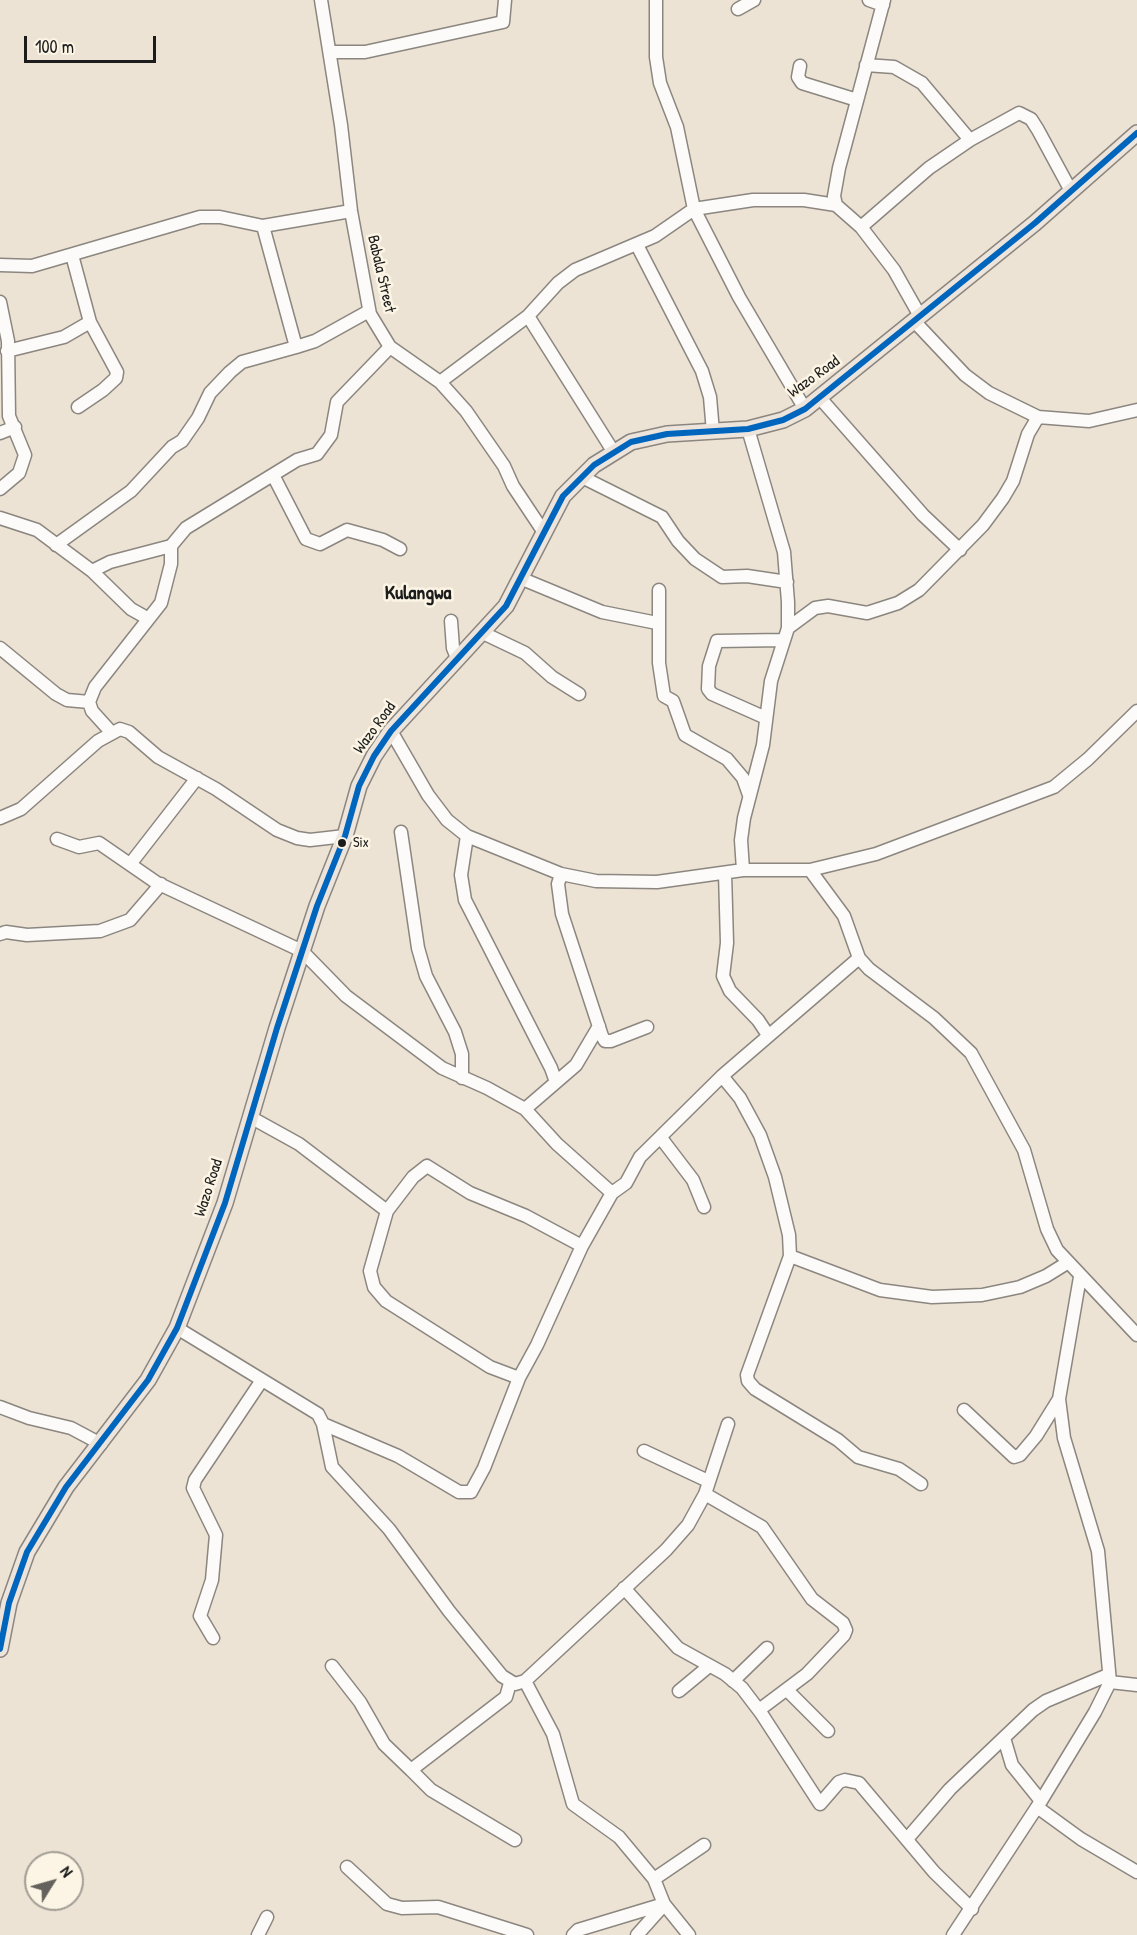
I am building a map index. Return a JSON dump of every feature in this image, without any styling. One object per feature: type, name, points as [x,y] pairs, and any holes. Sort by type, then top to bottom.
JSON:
[{"type":"main road","name":"Wazo Road","points":[[0,1649],[5,1599],[27,1552],[66,1487],[148,1380],[177,1328],[225,1203],[302,951],[345,836],[359,786],[374,756],[391,731],[506,606],[563,496],[614,451],[648,437],[748,429],[783,420],[805,409],[1071,191],[1137,133]]},
{"type":"street","name":"Babala Street","points":[[321,0],[351,211],[369,311],[390,347],[440,382],[466,411],[543,531]]},
{"type":"street","points":[[330,52],[365,52],[503,22],[506,0]]},
{"type":"street","points":[[656,0],[656,57],[660,82],[677,127],[694,209],[739,297],[805,409]]},
{"type":"street","points":[[738,9],[754,0]]},
{"type":"street","points":[[836,205],[834,187],[884,3],[869,0]]},
{"type":"street","points":[[866,65],[894,67],[921,83],[970,140]]},
{"type":"street","points":[[800,66],[798,78],[802,83],[856,100]]},
{"type":"street","points":[[861,227],[904,187],[970,140],[1012,116],[1024,113],[1049,148],[1071,191]]},
{"type":"street","points":[[440,382],[528,316],[558,283],[576,270],[655,236],[694,209],[753,200],[804,200],[836,205],[861,227],[894,270],[917,319],[965,375],[989,393],[1038,417],[1089,421],[1137,410]]},
{"type":"street","points":[[0,265],[32,266],[200,217],[220,217],[263,226],[351,211]]},
{"type":"street","points":[[263,226],[296,347]]},
{"type":"street","points":[[637,245],[702,371],[710,398],[713,432]]},
{"type":"street","points":[[72,255],[90,322],[117,372],[116,378],[103,390],[78,407]]},
{"type":"street","points":[[0,302],[8,341],[4,413],[15,427],[24,449],[24,460],[14,478],[0,489]]},
{"type":"street","points":[[56,545],[131,491],[172,447],[182,441],[198,418],[210,393],[242,362],[315,341],[369,311]]},
{"type":"street","points":[[528,316],[614,451]]},
{"type":"street","points":[[7,351],[64,337],[90,322]]},
{"type":"street","points":[[92,572],[110,562],[171,546],[186,528],[297,459],[317,453],[331,435],[337,402],[390,347]]},
{"type":"street","points":[[820,398],[923,515],[960,550]]},
{"type":"street","points":[[766,718],[708,689],[709,666],[717,641],[785,634],[815,608],[828,606],[867,613],[898,603],[919,590],[960,550],[1003,498],[1012,481],[1028,434],[1038,417]]},
{"type":"street","points":[[0,433],[15,427]]},
{"type":"street","points":[[743,870],[741,840],[749,795],[763,745],[771,681],[785,634],[787,582],[784,552],[748,429]]},
{"type":"street","points":[[273,475],[306,539],[320,544],[347,530],[383,540],[400,549]]},
{"type":"street","points":[[582,477],[662,518],[689,553],[722,577],[757,577],[787,582]]},
{"type":"street","points":[[0,518],[37,530],[92,572],[131,609],[147,618]]},
{"type":"street","points":[[111,732],[92,711],[89,702],[95,687],[161,603],[171,564],[171,546]]},
{"type":"street","points":[[520,578],[602,612],[657,623]]},
{"type":"street","points":[[659,590],[657,623],[659,663],[664,696],[673,701],[685,735],[727,759],[743,778],[749,795]]},
{"type":"street","points":[[452,621],[453,648],[457,658]]},
{"type":"street","points":[[483,633],[525,653],[552,677],[579,694]]},
{"type":"street","points":[[0,648],[56,694],[67,700],[89,702]]},
{"type":"street","points":[[391,731],[428,795],[447,820],[467,836],[561,874],[596,881],[657,882],[743,870],[810,870],[876,854],[1054,787],[1088,759],[1137,711]]},
{"type":"street","points":[[0,818],[21,809],[111,732],[120,729],[129,732],[158,757],[197,778],[277,830],[297,838],[310,840],[345,836]]},
{"type":"street","points":[[130,863],[197,778]]},
{"type":"street","points":[[401,832],[418,948],[426,976],[455,1032],[462,1054],[462,1078]]},
{"type":"street","points":[[467,836],[461,875],[465,900],[556,1082]]},
{"type":"street","points":[[57,839],[79,847],[99,843],[161,884],[302,951],[346,996],[442,1068],[488,1088],[525,1109],[557,1144],[612,1193]]},
{"type":"street","points":[[810,870],[844,916],[859,958],[869,969],[934,1018],[971,1053],[1024,1150],[1047,1229],[1057,1250],[1137,1335]]},
{"type":"street","points":[[725,873],[727,943],[723,976],[730,991],[758,1020],[768,1035]]},
{"type":"street","points":[[561,874],[558,884],[562,914],[605,1041],[611,1041],[647,1027]]},
{"type":"street","points":[[0,934],[6,932],[27,935],[100,931],[130,920],[161,884]]},
{"type":"street","points":[[323,1424],[398,1456],[459,1492],[468,1494],[471,1492],[484,1468],[519,1378],[537,1345],[582,1246],[612,1193],[626,1183],[640,1157],[722,1076],[859,958]]},
{"type":"street","points":[[525,1109],[576,1065],[599,1026]]},
{"type":"street","points":[[722,1076],[740,1098],[760,1135],[775,1177],[789,1235],[790,1256],[747,1375],[748,1381],[755,1389],[838,1440],[858,1457],[899,1469],[921,1484]]},
{"type":"street","points":[[252,1118],[299,1144],[387,1211]]},
{"type":"street","points":[[661,1138],[693,1180],[704,1207]]},
{"type":"street","points":[[519,1378],[490,1367],[386,1301],[375,1287],[370,1271],[387,1211],[413,1177],[427,1166],[470,1193],[526,1216],[582,1246]]},
{"type":"street","points":[[790,1256],[880,1290],[932,1297],[982,1295],[1020,1287],[1046,1276],[1067,1263]]},
{"type":"street","points":[[953,1935],[1039,1804],[1095,1712],[1109,1679],[1098,1551],[1064,1438],[1059,1400],[1080,1277]]},
{"type":"street","points":[[177,1328],[318,1414],[323,1424],[333,1467],[389,1529],[454,1618],[510,1683]]},
{"type":"street","points":[[213,1638],[200,1616],[212,1580],[216,1536],[193,1488],[195,1480],[262,1380]]},
{"type":"street","points":[[964,1410],[1014,1457],[1020,1455],[1036,1436],[1059,1400]]},
{"type":"street","points":[[0,1421],[5,1409],[70,1428],[101,1444]]},
{"type":"street","points":[[510,1683],[525,1681],[688,1525],[706,1488],[728,1424]]},
{"type":"street","points":[[644,1451],[706,1488],[762,1527],[812,1599],[843,1623],[846,1629],[844,1635],[807,1674],[788,1691],[759,1710]]},
{"type":"street","points":[[624,1588],[678,1648],[734,1681],[759,1710],[820,1804],[839,1782],[853,1781],[862,1786],[934,1872],[972,1909]]},
{"type":"street","points":[[734,1681],[766,1648]]},
{"type":"street","points":[[332,1666],[360,1702],[384,1744],[431,1790],[515,1840]]},
{"type":"street","points":[[679,1691],[708,1666]]},
{"type":"street","points":[[907,1839],[950,1789],[1046,1701],[1109,1679],[1137,1685]]},
{"type":"street","points":[[525,1681],[553,1734],[573,1804],[619,1837],[654,1879],[664,1904],[689,1935]]},
{"type":"street","points":[[411,1770],[506,1697],[510,1683]]},
{"type":"street","points":[[788,1691],[828,1731]]},
{"type":"street","points":[[1004,1738],[1012,1766],[1039,1804],[1081,1839],[1137,1872]]},
{"type":"street","points":[[654,1879],[704,1845]]},
{"type":"street","points":[[347,1867],[387,1904],[402,1908],[438,1907],[527,1935]]},
{"type":"street","points":[[573,1935],[578,1930],[664,1904]]},
{"type":"street","points":[[637,1935],[664,1904]]},
{"type":"street","points":[[258,1935],[267,1917]]},
{"type":"transit line","points":[[0,1649],[9,1603],[27,1552],[66,1487],[148,1380],[177,1328],[225,1203],[277,1028],[317,906],[345,836],[359,786],[374,756],[391,731],[506,606],[563,496],[594,465],[631,442],[667,434],[748,429],[783,420],[805,409],[1035,223],[1137,133]]},
{"type":"place","name":"Six","points":[[342,843]]},
{"type":"district","name":"Kulangwa","points":[[418,594]]}]
